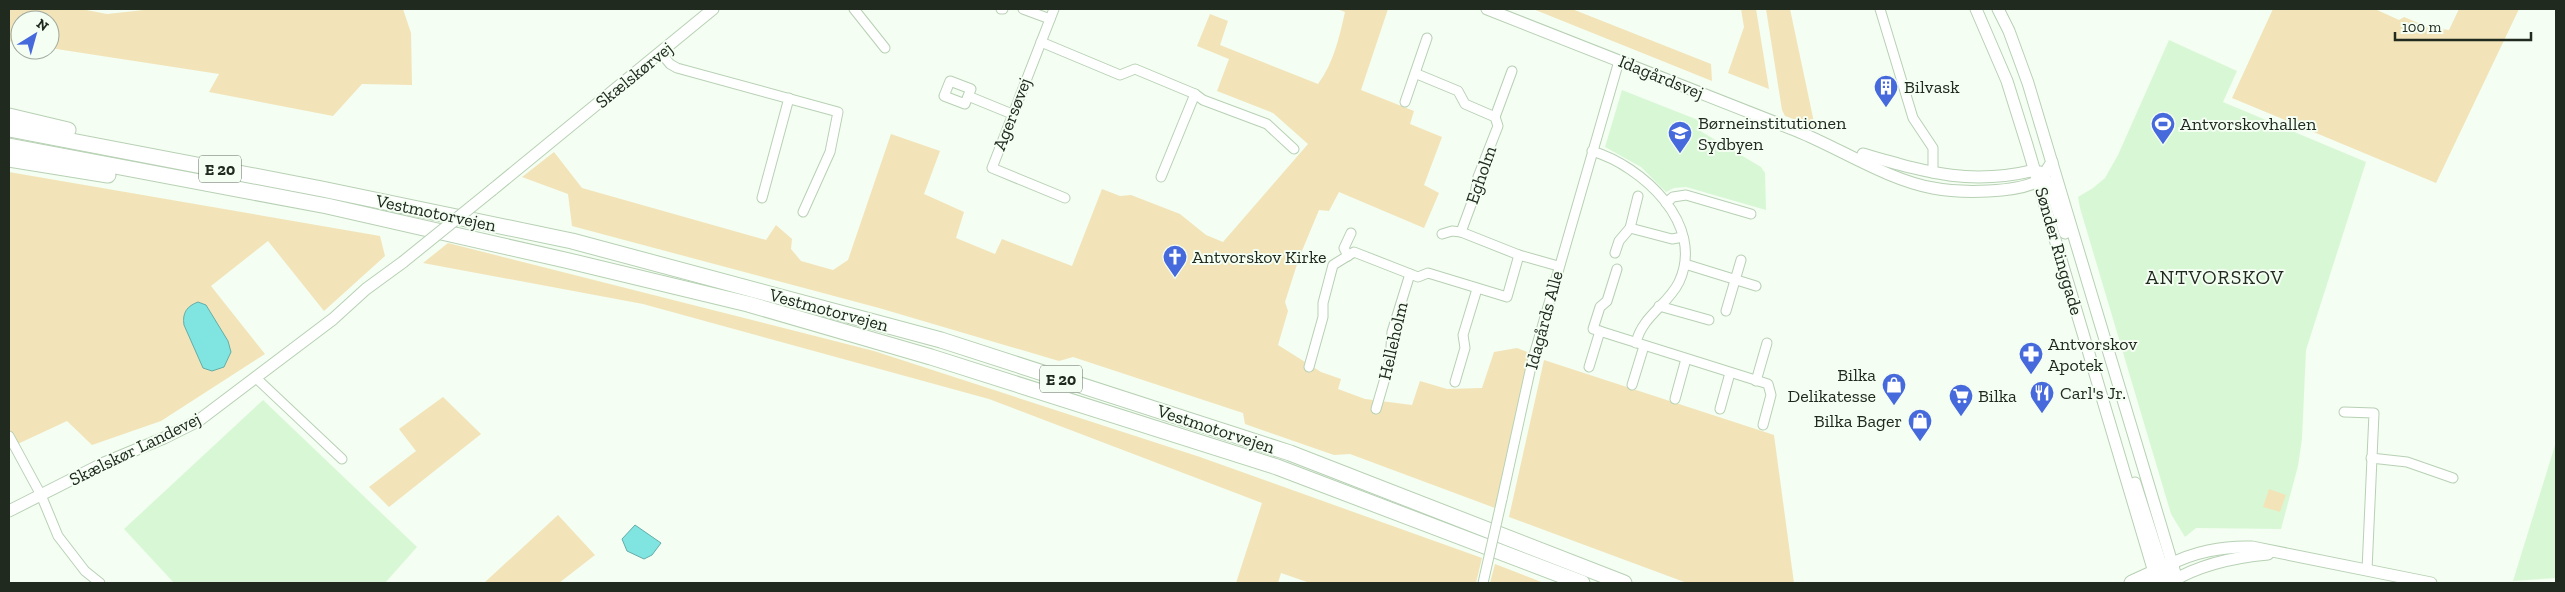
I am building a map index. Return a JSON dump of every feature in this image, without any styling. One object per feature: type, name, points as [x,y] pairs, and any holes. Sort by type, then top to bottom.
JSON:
[{"type":"highway","points":[[9,116],[172,153],[215,168]]},
{"type":"highway","name":"Vestmotorvejen","points":[[9,129],[215,168],[572,241],[941,340],[1290,453],[1624,583]]},
{"type":"highway","name":"Vestmotorvejen","points":[[9,146],[359,213],[748,304],[931,357],[1277,467],[1582,583]]},
{"type":"highway","points":[[9,159],[311,210],[359,213]]},
{"type":"highway","points":[[2132,583],[2165,577]]},
{"type":"main road","name":"Skælskørvej","points":[[554,140],[714,9]]},
{"type":"main road","name":"Idagårdsvej","points":[[1487,9],[1833,146],[1907,180],[1932,188],[1980,191],[2002,190],[2039,176]]},
{"type":"main road","name":"Sønder Ringgade","points":[[1976,9],[2007,81],[2039,176],[2110,424],[2165,577]]},
{"type":"main road","name":"Sønder Ringgade","points":[[1998,9],[2009,31],[2028,83],[2103,333],[2165,577]]},
{"type":"main road","name":"Skælskør Landevej","points":[[9,510],[104,463],[164,438],[198,421],[334,318],[364,300],[400,264],[554,140]]},
{"type":"main road","name":"Idagårdsvej","points":[[1833,146],[1933,173],[1978,178],[2039,176]]},
{"type":"main road","points":[[2052,162],[2039,176],[2050,185],[2068,242],[2103,333]]},
{"type":"main road","points":[[2165,577],[2235,546],[2268,549],[2284,554],[2431,583]]},
{"type":"main road","points":[[2165,577],[2232,559],[2284,554]]},
{"type":"street","points":[[854,9],[885,48]]},
{"type":"street","points":[[1024,9],[1050,19]]},
{"type":"street","name":"Agersøvej","points":[[1054,9],[992,168],[1065,198]]},
{"type":"street","points":[[1880,9],[1913,118],[1933,148],[1933,173]]},
{"type":"street","points":[[1405,102],[1416,74],[1416,65],[1428,38]]},
{"type":"street","points":[[1041,42],[1120,75],[1135,69],[1196,94],[1203,100],[1266,124],[1294,149]]},
{"type":"street","points":[[661,53],[670,64],[677,68],[838,112],[830,152],[803,212]]},
{"type":"street","name":"Idagårds Alle","points":[[1483,583],[1532,362],[1558,266],[1619,61]]},
{"type":"street","name":"Egholm","points":[[1460,232],[1475,194],[1478,177],[1498,126],[1495,117],[1512,71]]},
{"type":"street","points":[[1416,74],[1458,91],[1465,104],[1495,117]]},
{"type":"street","points":[[1161,177],[1196,94]]},
{"type":"street","points":[[968,96],[1012,114]]},
{"type":"street","points":[[762,198],[789,98]]},
{"type":"street","points":[[1592,151],[1611,157],[1625,165],[1654,189],[1666,203],[1679,225],[1683,237],[1685,264],[1679,282],[1669,297],[1659,306],[1639,332],[1640,344],[1632,385]]},
{"type":"street","points":[[1666,203],[1674,197],[1686,195],[1751,214]]},
{"type":"street","points":[[1615,253],[1619,241],[1630,228],[1638,196]]},
{"type":"street","points":[[1630,228],[1672,240],[1683,237]]},
{"type":"street","points":[[1442,234],[1452,231],[1460,232],[1558,266]]},
{"type":"street","points":[[1348,256],[1344,248],[1351,233]]},
{"type":"street","points":[[1309,367],[1323,317],[1323,303],[1333,266],[1354,252],[1418,277],[1428,273],[1507,297],[1519,254]]},
{"type":"street","points":[[1726,311],[1741,260]]},
{"type":"street","points":[[1685,264],[1756,286]]},
{"type":"street","points":[[1617,269],[1607,301],[1600,307],[1593,329],[1768,384],[1771,390],[1763,425]]},
{"type":"street","name":"Helleholm","points":[[1376,409],[1390,361],[1392,332],[1410,274]]},
{"type":"street","points":[[1455,382],[1465,348],[1463,335],[1477,289]]},
{"type":"street","points":[[1659,306],[1709,320]]},
{"type":"street","points":[[1589,367],[1600,331]]},
{"type":"street","points":[[1756,381],[1767,343]]},
{"type":"street","points":[[1675,399],[1686,359]]},
{"type":"street","points":[[1720,409],[1730,373]]},
{"type":"street","points":[[255,378],[342,459]]},
{"type":"street","points":[[2344,412],[2374,413],[2367,570]]},
{"type":"street","points":[[9,436],[41,495],[58,536],[85,571],[100,583]]},
{"type":"street","points":[[2371,458],[2406,462],[2453,478]]},
{"type":"shaded area","points":[[9,9],[81,9],[107,14],[153,9],[403,9],[411,33],[412,85],[362,84],[333,116],[209,92],[219,74],[60,50],[60,10],[10,10],[9,41]]},
{"type":"shaded area","points":[[1337,9],[1388,9],[1361,90],[1414,111],[1410,124],[1442,137],[1424,185],[1439,193],[1424,228],[1339,192],[1329,211],[1319,210],[1299,258],[1285,302],[1288,311],[1278,345],[1321,372],[1341,379],[1338,389],[1365,399],[1412,405],[1420,381],[1447,389],[1482,388],[1494,352],[1517,348],[1530,353],[1495,508],[1350,454],[1334,455],[1245,424],[1243,413],[1073,357],[1059,361],[879,308],[572,226],[568,194],[522,177],[554,152],[582,188],[766,240],[776,225],[792,239],[791,249],[801,261],[833,270],[848,260],[891,134],[940,151],[924,194],[964,212],[956,238],[995,254],[1002,239],[1072,266],[1102,189],[1120,196],[1131,195],[1180,214],[1206,235],[1223,242],[1308,144],[1273,113],[1217,91],[1229,59],[1197,46],[1210,14],[1228,21],[1220,45],[1318,84],[1324,76],[1335,50],[1345,12]]},
{"type":"shaded area","points":[[1533,9],[1572,9],[1711,64],[1712,81]]},
{"type":"shaded area","points":[[1741,9],[1756,9],[1769,89],[1728,73],[1744,27]]},
{"type":"shaded area","points":[[1766,9],[1790,9],[1815,127],[1785,116],[1782,110]]},
{"type":"shaded area","points":[[2273,9],[2375,9],[2399,20],[2404,17],[2428,27],[2449,30],[2459,9],[2519,9],[2436,183],[2232,98]]},
{"type":"shaded area","points":[[2169,40],[2237,71],[2223,102],[2366,162],[2306,350],[2302,439],[2298,466],[2281,529],[2196,528],[2185,537],[2171,514],[2080,208],[2078,197],[2105,178],[2118,155]]},
{"type":"shaded area","name":"Børneinstitutionen Sydbyen","points":[[1622,90],[1698,120],[1698,128],[1702,132],[1761,167],[1765,173],[1766,210],[1686,187],[1674,188],[1666,192],[1641,167],[1605,147]]},
{"type":"shaded area","points":[[9,172],[380,236],[385,256],[324,311],[268,241],[211,286],[265,354],[161,421],[92,445],[67,421],[9,448]]},
{"type":"shaded area","points":[[448,243],[874,351],[1200,457],[1482,558],[1476,583],[1310,583],[1281,573],[1278,583],[1236,583],[1262,503],[989,399],[643,304],[423,263]]},
{"type":"shaded area","points":[[1544,360],[1774,435],[1794,583],[1687,583],[1509,517]]},
{"type":"shaded area","points":[[443,397],[481,434],[389,507],[369,487],[416,451],[399,429]]},
{"type":"shaded area","points":[[263,400],[417,547],[385,583],[174,583],[124,529]]},
{"type":"shaded area","points":[[2556,442],[2556,578],[2513,581]]},
{"type":"shaded area","points":[[2269,489],[2286,495],[2280,512],[2263,507]]},
{"type":"shaded area","points":[[558,515],[595,555],[559,583],[484,583]]},
{"type":"shaded area","points":[[1495,564],[1544,583],[1490,583]]},
{"type":"water","points":[[198,302],[206,305],[228,341],[231,352],[224,367],[212,371],[203,368],[184,325],[186,310]]},
{"type":"water","points":[[635,525],[661,543],[652,555],[644,559],[627,551],[622,539]]},
{"type":"place","name":"Bilvask","points":[[1886,108]]},
{"type":"place","name":"Antvorskovhallen","points":[[2163,145]]},
{"type":"place","name":"Børneinstitutionen Sydbyen","points":[[1680,154]]},
{"type":"place","name":"Antvorskov Kirke","points":[[1175,278]]},
{"type":"place","name":"Antvorskov Apotek","points":[[2031,375]]},
{"type":"place","name":"Bilka Delikatesse","points":[[1894,406]]},
{"type":"place","name":"Carl's Jr.","points":[[2042,414]]},
{"type":"place","name":"Bilka","points":[[1961,417]]},
{"type":"place","name":"Bilka Bager","points":[[1920,442]]},
{"type":"district","name":"ANTVORSKOV","points":[[2215,277]]}]
